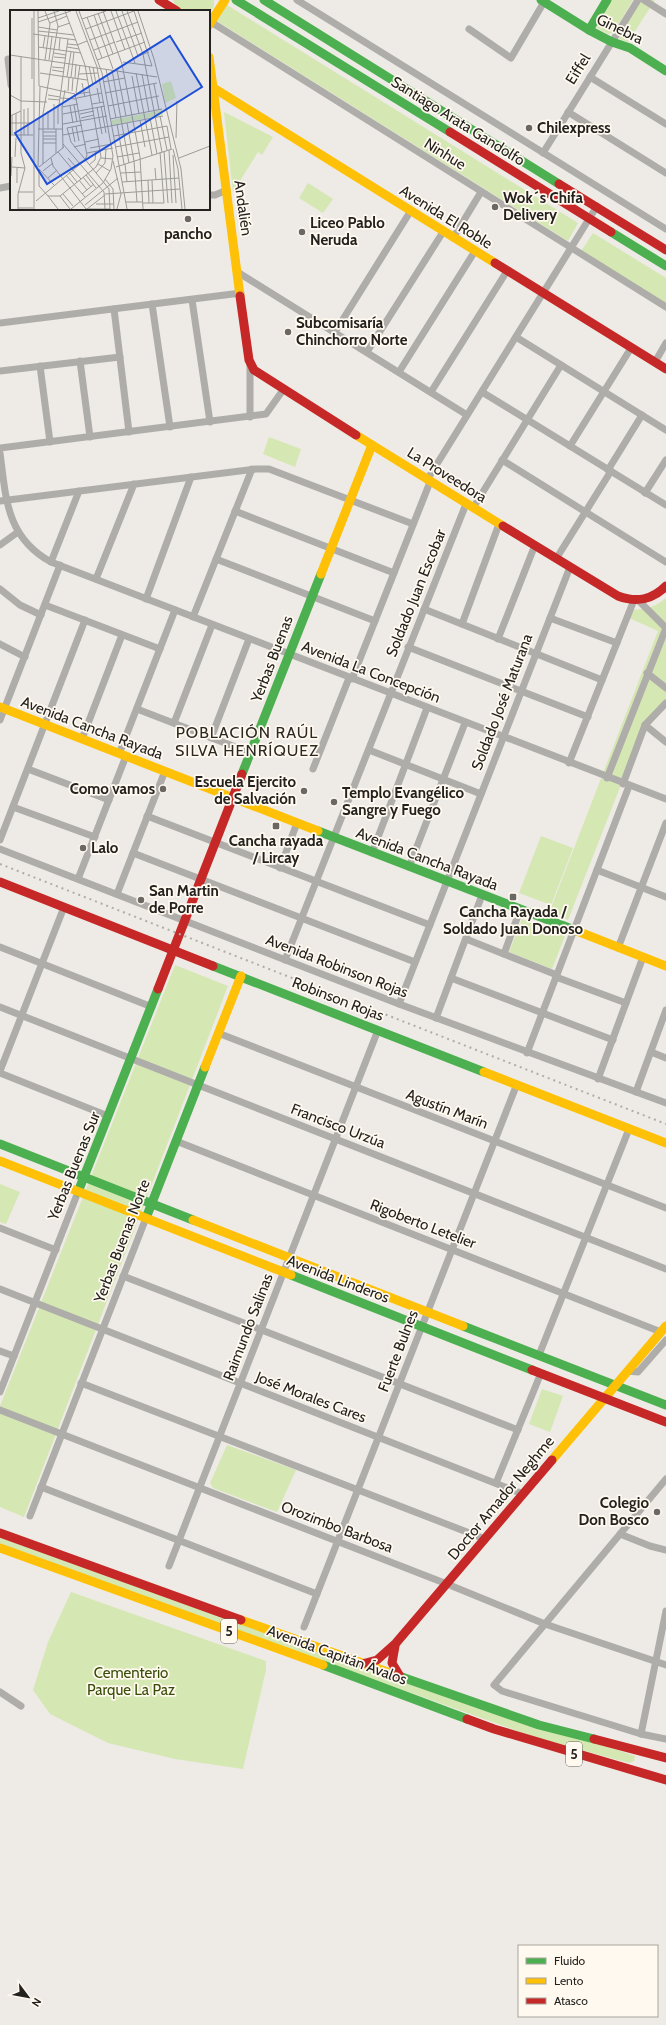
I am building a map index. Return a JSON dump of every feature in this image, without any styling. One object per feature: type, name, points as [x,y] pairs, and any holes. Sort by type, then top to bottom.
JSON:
[{"type":"main road","points":[[159,0],[172,6]]},
{"type":"main road","points":[[210,23],[225,0]]},
{"type":"main road","name":"Santiago Arata Gandolfo","points":[[236,0],[666,266]]},
{"type":"main road","name":"Santiago Arata Gandolfo","points":[[264,0],[666,250]]},
{"type":"main road","points":[[589,30],[607,0]]},
{"type":"main road","name":"Ginebra","points":[[547,2],[589,30],[612,42],[630,48],[666,71]]},
{"type":"main road","name":"Andalién","points":[[210,67],[239,273],[250,364]]},
{"type":"main road","name":"Avenida El Roble","points":[[212,87],[410,212],[543,292],[666,369]]},
{"type":"main road","name":"La Proveedora","points":[[250,364],[259,375],[469,506],[618,596],[636,600]]},
{"type":"main road","name":"Yerbas Buenas","points":[[174,950],[330,548],[372,445]]},
{"type":"main road","points":[[636,600],[653,596],[666,586]]},
{"type":"main road","name":"Avenida Cancha Rayada","points":[[2,708],[482,896],[666,966]]},
{"type":"main road","name":"Robinson Rojas","points":[[0,882],[666,1143]]},
{"type":"main road","name":"Yerbas Buenas Sur","points":[[78,1192],[174,950]]},
{"type":"main road","name":"Yerbas Buenas Norte","points":[[146,1218],[240,976]]},
{"type":"main road","name":"Avenida Linderos","points":[[0,1144],[666,1405]]},
{"type":"main road","name":"Avenida Linderos","points":[[0,1161],[604,1399],[666,1422]]},
{"type":"main road","name":"Doctor Amador Neghme","points":[[362,1664],[377,1660],[396,1644],[627,1371],[664,1337]]},
{"type":"main road","name":"Avenida Capitán Ávalos","points":[[0,1533],[401,1678],[532,1723],[664,1758]]},
{"type":"main road","name":"Avenida Capitán Ávalos","points":[[0,1548],[409,1696],[481,1724],[662,1779]]},
{"type":"main road","name":"Doctor Amador Neghme","points":[[396,1644],[391,1662],[401,1678]]},
{"type":"main road","points":[[631,1770],[639,1760],[634,1750]]},
{"type":"main road","points":[[662,1779],[653,1774],[654,1765],[664,1758]]},
{"type":"street","name":"Santiago Arata Gandolfo","points":[[297,0],[665,227]]},
{"type":"street","name":"Eiffel","points":[[543,153],[638,0]]},
{"type":"street","points":[[644,0],[666,14]]},
{"type":"street","points":[[469,30],[510,58],[547,2]]},
{"type":"street","name":"Ninhue","points":[[210,23],[666,307]]},
{"type":"street","points":[[0,60],[9,58],[10,72]]},
{"type":"street","points":[[590,77],[666,124]]},
{"type":"street","points":[[568,112],[666,173]]},
{"type":"street","points":[[0,188],[10,186]]},
{"type":"street","points":[[210,195],[215,195],[227,190]]},
{"type":"street","points":[[453,238],[481,192]]},
{"type":"street","points":[[313,769],[394,573],[429,481],[467,415],[597,206]]},
{"type":"street","points":[[335,332],[410,212]]},
{"type":"street","points":[[367,352],[443,232]]},
{"type":"street","points":[[399,372],[476,251]]},
{"type":"street","points":[[431,392],[507,271]]},
{"type":"street","points":[[239,273],[467,415]]},
{"type":"street","points":[[0,323],[241,293]]},
{"type":"street","points":[[192,300],[210,422]]},
{"type":"street","points":[[152,304],[170,427]]},
{"type":"street","points":[[114,309],[129,432]]},
{"type":"street","points":[[516,337],[666,430]]},
{"type":"street","points":[[654,362],[666,343]]},
{"type":"street","points":[[570,446],[631,348]]},
{"type":"street","points":[[0,371],[120,357]]},
{"type":"street","points":[[80,361],[90,437]]},
{"type":"street","points":[[250,364],[250,417]]},
{"type":"street","name":"Soldado Juan Escobar","points":[[285,960],[408,647],[469,506],[502,460],[561,365]]},
{"type":"street","points":[[40,366],[50,442]]},
{"type":"street","points":[[0,448],[266,414],[283,390]]},
{"type":"street","points":[[482,392],[666,505]]},
{"type":"street","points":[[556,558],[610,471],[642,415]]},
{"type":"street","name":"Avenida La Concepción","points":[[0,453],[3,500],[9,514],[18,532],[30,547],[51,562],[607,778],[666,799]]},
{"type":"street","points":[[502,460],[666,562]]},
{"type":"street","points":[[645,493],[666,460]]},
{"type":"street","points":[[3,500],[254,469],[269,469],[413,524]]},
{"type":"street","points":[[193,617],[235,511],[254,469]]},
{"type":"street","points":[[146,599],[191,477]]},
{"type":"street","points":[[96,579],[134,484]]},
{"type":"street","points":[[51,562],[79,491]]},
{"type":"street","points":[[235,511],[394,573]]},
{"type":"street","points":[[462,624],[499,524]]},
{"type":"street","points":[[0,545],[18,532]]},
{"type":"street","points":[[498,639],[535,545]]},
{"type":"street","points":[[216,559],[375,620]]},
{"type":"street","points":[[0,720],[2,708],[25,657],[60,565]]},
{"type":"street","name":"Soldado José Maturana","points":[[399,1004],[570,567]]},
{"type":"street","points":[[0,589],[20,605],[41,615]]},
{"type":"street","points":[[569,763],[617,643],[636,600],[666,628],[647,673],[607,778]]},
{"type":"street","points":[[45,605],[160,649]]},
{"type":"street","points":[[78,879],[109,800],[137,709],[175,610]]},
{"type":"street","points":[[424,610],[602,680]]},
{"type":"street","points":[[550,618],[617,643]]},
{"type":"street","points":[[0,840],[85,620]]},
{"type":"street","points":[[174,724],[212,624]]},
{"type":"street","points":[[82,739],[122,635]]},
{"type":"street","points":[[212,738],[249,639]]},
{"type":"street","points":[[0,644],[25,657]]},
{"type":"street","points":[[408,647],[588,717]]},
{"type":"street","points":[[647,673],[666,688]]},
{"type":"street","points":[[528,1053],[597,870],[645,725],[666,703]]},
{"type":"street","points":[[372,852],[427,708]]},
{"type":"street","points":[[137,709],[251,753]]},
{"type":"street","points":[[409,867],[465,723]]},
{"type":"street","points":[[645,725],[666,742]]},
{"type":"street","points":[[368,750],[481,794]]},
{"type":"street","points":[[28,769],[109,800]]},
{"type":"street","points":[[117,894],[165,771]]},
{"type":"street","points":[[13,807],[95,837]]},
{"type":"street","points":[[147,816],[430,925]]},
{"type":"street","points":[[280,868],[297,823]]},
{"type":"street","points":[[618,948],[666,823]]},
{"type":"street","name":"Avenida Robinson Rojas","points":[[0,849],[399,1004],[666,1103]]},
{"type":"street","points":[[132,853],[415,962]]},
{"type":"street","points":[[597,870],[666,897]]},
{"type":"street","points":[[436,1018],[482,896]]},
{"type":"street","points":[[64,907],[0,1072],[108,1116]]},
{"type":"street","points":[[504,954],[520,910]]},
{"type":"street","points":[[466,940],[626,1003]]},
{"type":"street","points":[[0,947],[152,1007]]},
{"type":"street","points":[[598,1079],[644,958]]},
{"type":"street","points":[[451,978],[613,1040]]},
{"type":"street","name":"Francisco Urzúa","points":[[0,1007],[666,1269]]},
{"type":"street","points":[[636,1092],[665,1014]]},
{"type":"street","name":"Raimundo Salinas","points":[[168,1566],[378,1030]]},
{"type":"street","name":"Agustín Marín","points":[[218,1033],[666,1208]]},
{"type":"street","points":[[651,1052],[666,1058]]},
{"type":"street","name":"Fuerte Bulnes","points":[[304,1627],[516,1084]]},
{"type":"street","points":[[539,1355],[629,1129]]},
{"type":"street","name":"Rigoberto Letelier","points":[[176,1141],[564,1294],[664,1337]]},
{"type":"street","name":"Yerbas Buenas Sur","points":[[0,1392],[78,1192]]},
{"type":"street","name":"Yerbas Buenas Norte","points":[[30,1516],[146,1218]]},
{"type":"street","points":[[0,1228],[56,1250]]},
{"type":"street","points":[[123,1276],[518,1430]]},
{"type":"street","name":"José Morales Cares","points":[[0,1289],[523,1494]]},
{"type":"street","points":[[0,1351],[14,1356]]},
{"type":"street","points":[[496,1483],[541,1373]]},
{"type":"street","points":[[81,1383],[485,1539]]},
{"type":"street","name":"Orozimbo Barbosa","points":[[0,1410],[447,1584],[545,1624],[655,1663],[666,1665]]},
{"type":"street","points":[[666,1479],[494,1685],[502,1691],[641,1734],[666,1740]]},
{"type":"street","points":[[41,1487],[317,1594]]},
{"type":"street","points":[[620,1534],[650,1546],[666,1550]]},
{"type":"street","points":[[641,1734],[666,1611]]},
{"type":"street","points":[[0,1692],[21,1706]]},
{"type":"green space","points":[[173,0],[214,0],[214,6],[210,13],[210,10],[181,10],[175,6]]},
{"type":"green space","points":[[611,0],[633,0],[613,33],[608,34],[597,28],[596,24]]},
{"type":"green space","points":[[640,0],[655,0],[628,42],[619,39],[618,35]]},
{"type":"green space","points":[[227,5],[578,223],[568,241],[217,21]]},
{"type":"green space","points":[[224,112],[273,137],[262,155],[258,152],[233,192]]},
{"type":"green space","points":[[308,183],[333,199],[323,213],[299,198]]},
{"type":"green space","points":[[593,233],[666,278],[666,305],[580,253]]},
{"type":"green space","points":[[269,437],[301,449],[295,467],[263,454]]},
{"type":"green space","points":[[666,598],[666,700],[644,726],[568,920],[549,913],[658,631],[629,618],[632,610],[650,607],[658,604]]},
{"type":"green space","points":[[541,836],[573,848],[551,905],[519,893]]},
{"type":"green space","points":[[522,919],[565,936],[552,969],[509,952]]},
{"type":"green space","points":[[175,965],[228,986],[24,1517],[0,1507],[0,1406]]},
{"type":"green space","points":[[0,1184],[20,1192],[6,1224],[0,1222]]},
{"type":"green space","points":[[542,1389],[563,1396],[550,1432],[529,1424]]},
{"type":"green space","points":[[227,1445],[296,1470],[277,1512],[213,1488],[210,1483]]},
{"type":"green space","points":[[0,1537],[635,1756],[634,1761],[629,1763],[534,1737],[0,1545]]},
{"type":"green space","name":"Cementerio Parque La Paz","points":[[71,1592],[266,1661],[266,1670],[243,1769],[175,1759],[108,1743],[50,1714],[33,1690],[48,1642]]},
{"type":"railway","points":[[0,864],[666,1124]]},
{"type":"traffic: fast","points":[[236,0],[450,132]]},
{"type":"traffic: fast","points":[[264,0],[559,184]]},
{"type":"traffic: fast","points":[[541,0],[589,30],[612,42],[630,48],[666,71]]},
{"type":"traffic: fast","points":[[589,30],[607,0]]},
{"type":"traffic: fast","points":[[611,232],[666,266]]},
{"type":"traffic: fast","points":[[242,774],[321,574]]},
{"type":"traffic: fast","points":[[318,831],[577,931]]},
{"type":"traffic: fast","points":[[213,966],[484,1072]]},
{"type":"traffic: fast","points":[[78,1192],[158,989]]},
{"type":"traffic: fast","points":[[146,1218],[205,1067]]},
{"type":"traffic: fast","points":[[0,1144],[193,1220]]},
{"type":"traffic: fast","points":[[291,1275],[532,1370]]},
{"type":"traffic: fast","points":[[463,1326],[666,1405]]},
{"type":"traffic: fast","points":[[323,1665],[467,1719]]},
{"type":"traffic: fast","points":[[396,1675],[539,1725],[594,1739]]},
{"type":"traffic: slow","points":[[210,23],[225,0]]},
{"type":"traffic: slow","points":[[210,65],[240,296]]},
{"type":"traffic: slow","points":[[212,87],[495,263]]},
{"type":"traffic: slow","points":[[356,435],[503,526]]},
{"type":"traffic: slow","points":[[321,574],[372,445]]},
{"type":"traffic: slow","points":[[0,707],[318,831]]},
{"type":"traffic: slow","points":[[577,931],[666,966]]},
{"type":"traffic: slow","points":[[205,1067],[241,976]]},
{"type":"traffic: slow","points":[[484,1072],[666,1143]]},
{"type":"traffic: slow","points":[[0,1161],[291,1275]]},
{"type":"traffic: slow","points":[[193,1220],[463,1326]]},
{"type":"traffic: slow","points":[[552,1460],[666,1326]]},
{"type":"traffic: slow","points":[[0,1548],[323,1665]]},
{"type":"traffic: slow","points":[[241,1620],[396,1675]]},
{"type":"traffic: jam","points":[[159,0],[175,10]]},
{"type":"traffic: jam","points":[[450,132],[611,232]]},
{"type":"traffic: jam","points":[[559,184],[666,250]]},
{"type":"traffic: jam","points":[[495,263],[666,369]]},
{"type":"traffic: jam","points":[[240,296],[249,360],[254,370],[356,435]]},
{"type":"traffic: jam","points":[[503,526],[618,596],[638,600],[644,599],[661,591],[666,586]]},
{"type":"traffic: jam","points":[[158,989],[242,774]]},
{"type":"traffic: jam","points":[[0,882],[213,966]]},
{"type":"traffic: jam","points":[[532,1370],[666,1422]]},
{"type":"traffic: jam","points":[[362,1664],[377,1660],[396,1643],[552,1460]]},
{"type":"traffic: jam","points":[[0,1533],[241,1620]]},
{"type":"traffic: jam","points":[[395,1646],[392,1663],[401,1678]]},
{"type":"traffic: jam","points":[[467,1719],[494,1729],[666,1780]]},
{"type":"traffic: jam","points":[[594,1739],[666,1758]]},
{"type":"place","name":"Chilexpress","points":[[529,128]]},
{"type":"place","name":"Wok´s Chifa Delivery","points":[[495,207]]},
{"type":"place","name":"pancho","points":[[188,219]]},
{"type":"place","name":"Liceo Pablo Neruda","points":[[302,232]]},
{"type":"place","name":"Subcomisaría Chinchorro Norte","points":[[288,332]]},
{"type":"place","name":"Como vamos","points":[[163,789]]},
{"type":"place","name":"Escuela Ejercito de Salvación","points":[[304,791]]},
{"type":"place","name":"Templo Evangélico Sangre y Fuego","points":[[334,802]]},
{"type":"place","name":"Cancha rayada / Lircay","points":[[276,826]]},
{"type":"place","name":"Lalo","points":[[83,848]]},
{"type":"place","name":"Cancha Rayada / Soldado Juan Donoso","points":[[513,897]]},
{"type":"place","name":"San Martin de Porre","points":[[141,900]]},
{"type":"place","name":"Colegio Don Bosco","points":[[657,1512]]},
{"type":"district","name":"POBLACIÓN RAÚL SILVA HENRÍQUEZ","points":[[247,741]]}]
